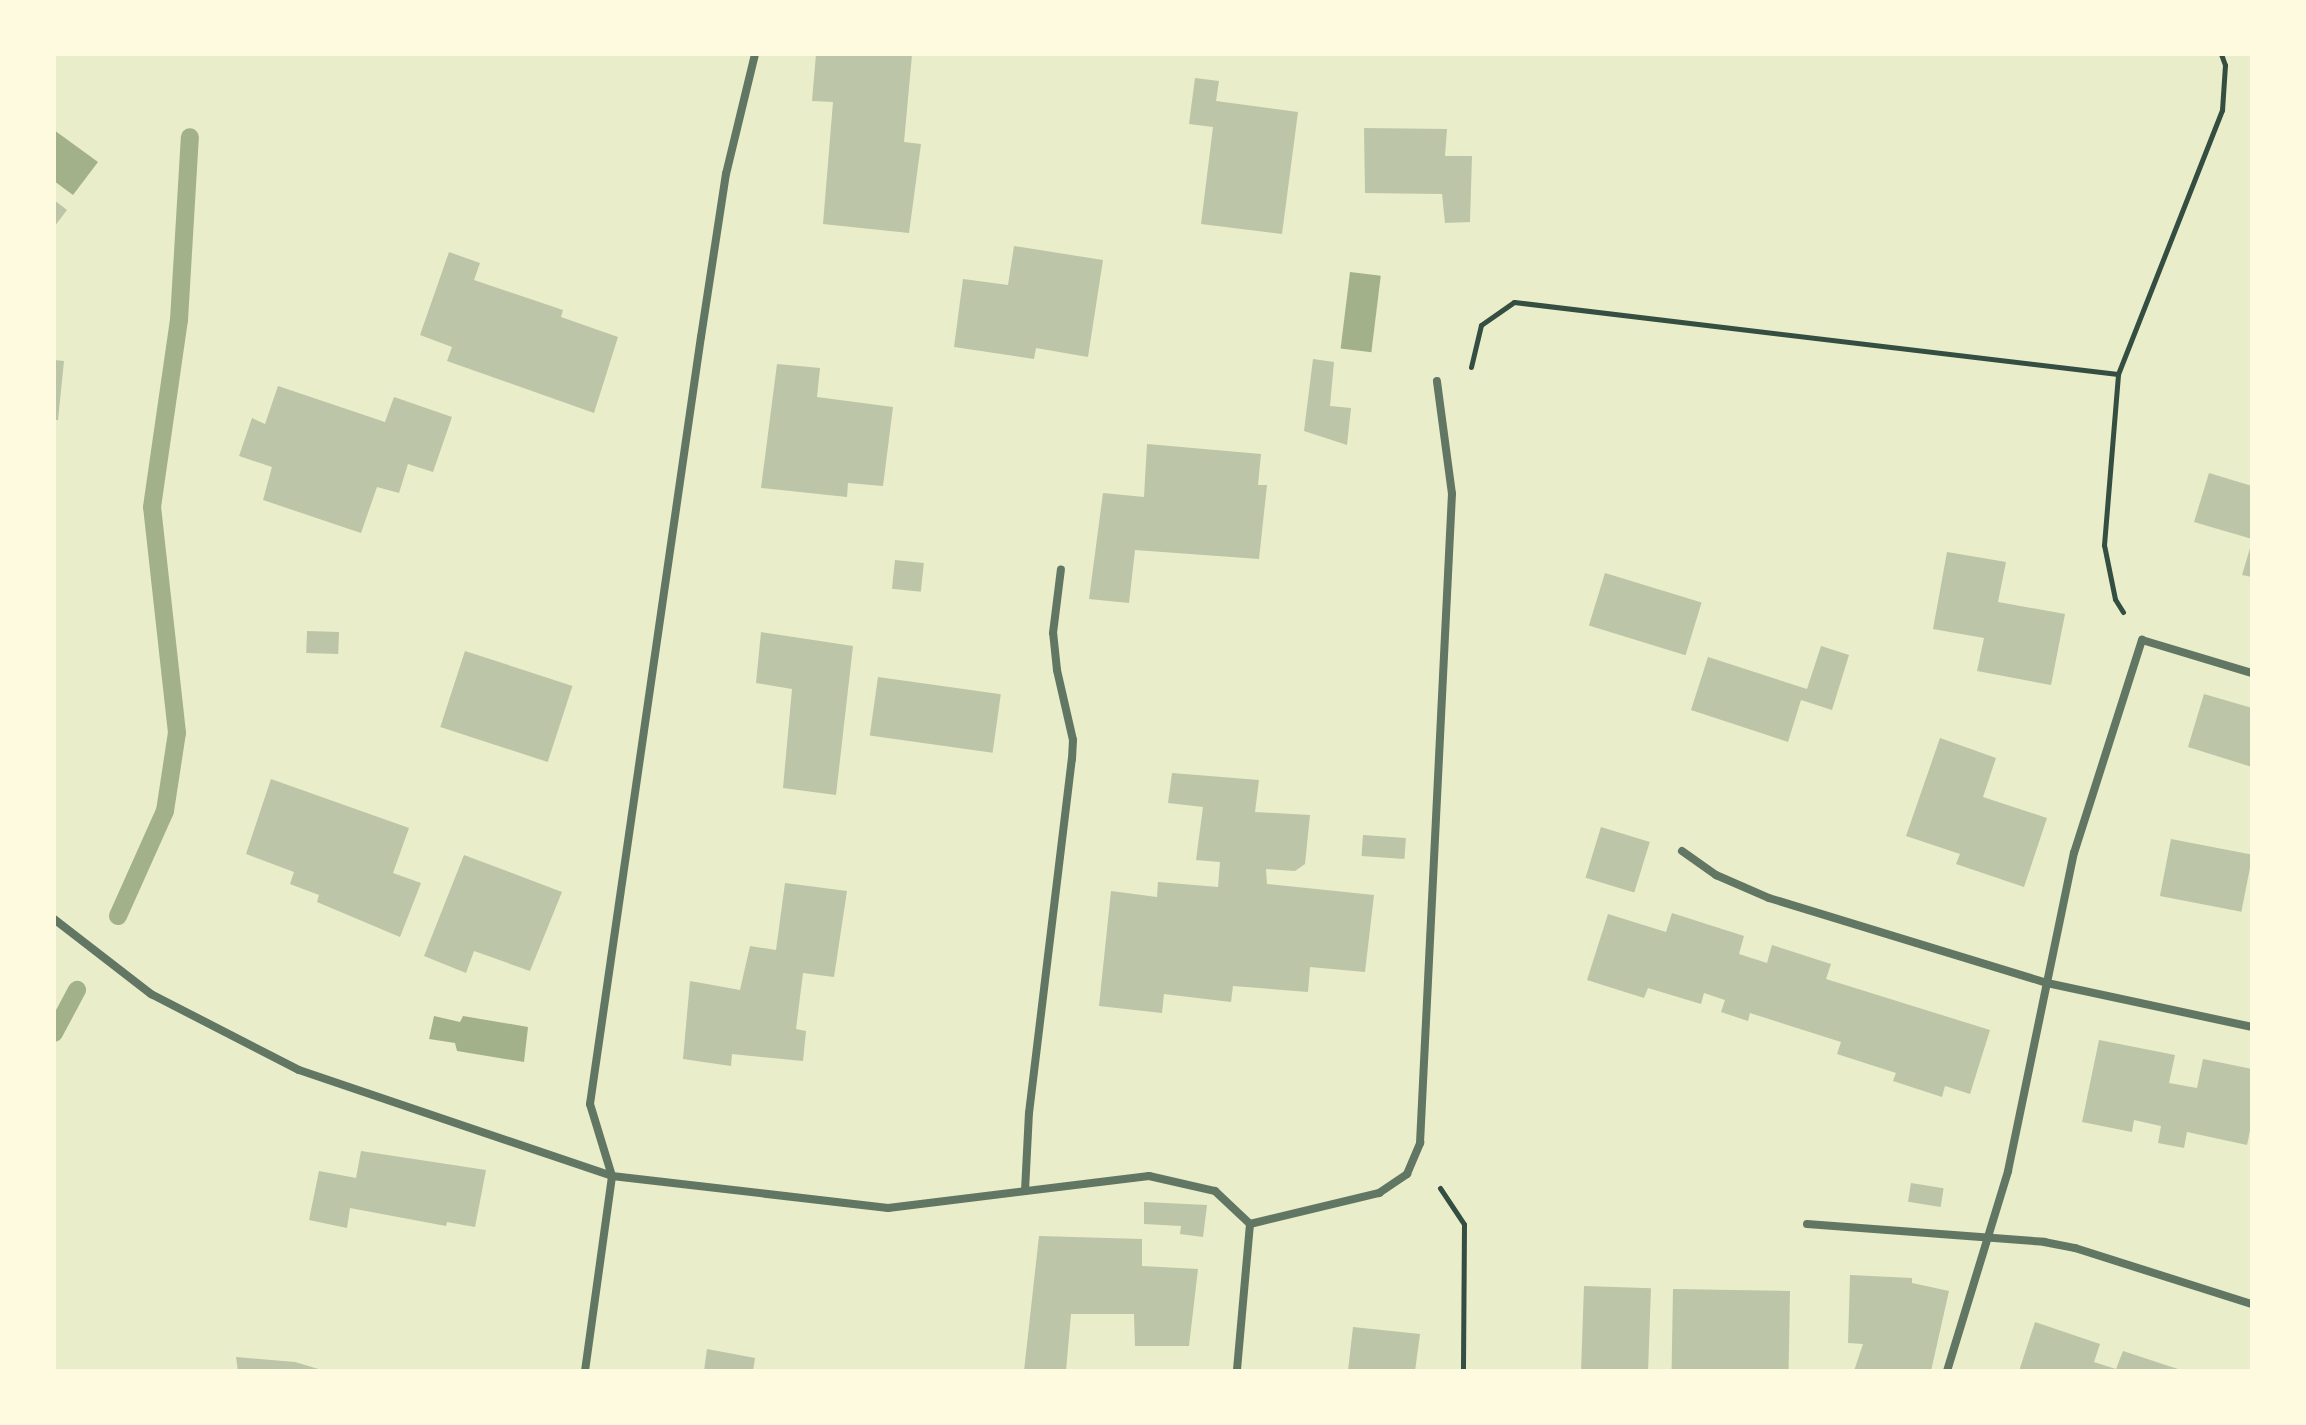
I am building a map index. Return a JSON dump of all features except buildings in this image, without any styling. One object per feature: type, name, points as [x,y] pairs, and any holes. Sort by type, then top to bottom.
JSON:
[{"type":"street","points":[[585,1371],[612,1176],[590,1104],[726,174],[755,54]]},
{"type":"street","points":[[1250,1224],[1379,1193],[1407,1174],[1420,1143],[1451,510],[1437,381]]},
{"type":"street","points":[[1025,1191],[1029,1113],[1073,749],[1053,633],[1061,569]]},
{"type":"street","points":[[1947,1371],[2008,1171],[2074,853],[2142,640],[2252,673]]},
{"type":"street","points":[[1682,851],[1716,875],[1769,898],[2047,983],[2252,1027]]},
{"type":"street","points":[[54,919],[151,994],[299,1070],[612,1176],[888,1208],[1149,1176],[1215,1191],[1250,1224]]},
{"type":"street","points":[[1237,1371],[1250,1224]]},
{"type":"street","points":[[1807,1224],[2044,1242],[2075,1248],[2252,1304]]},
{"type":"path","points":[[2142,640],[2115,599],[2104,545],[2118,374],[2222,110],[2225,65],[2221,54]]},
{"type":"path","points":[[1470,379],[1481,325],[1514,302],[2118,374]]},
{"type":"path","points":[[1407,1174],[1444,1190],[1464,1224],[1463,1371]]},
{"type":"shaded area","points":[[54,130],[98,162],[73,195],[54,181]]},
{"type":"shaded area","points":[[1350,272],[1381,276],[1371,352],[1341,348]]},
{"type":"shaded area","points":[[434,1016],[460,1022],[463,1016],[528,1027],[524,1062],[457,1051],[455,1043],[429,1039]]},
{"type":"waterway","points":[[118,916],[165,811],[177,733],[152,507],[179,320],[190,137]]},
{"type":"waterway","points":[[54,1033],[77,990]]}]
